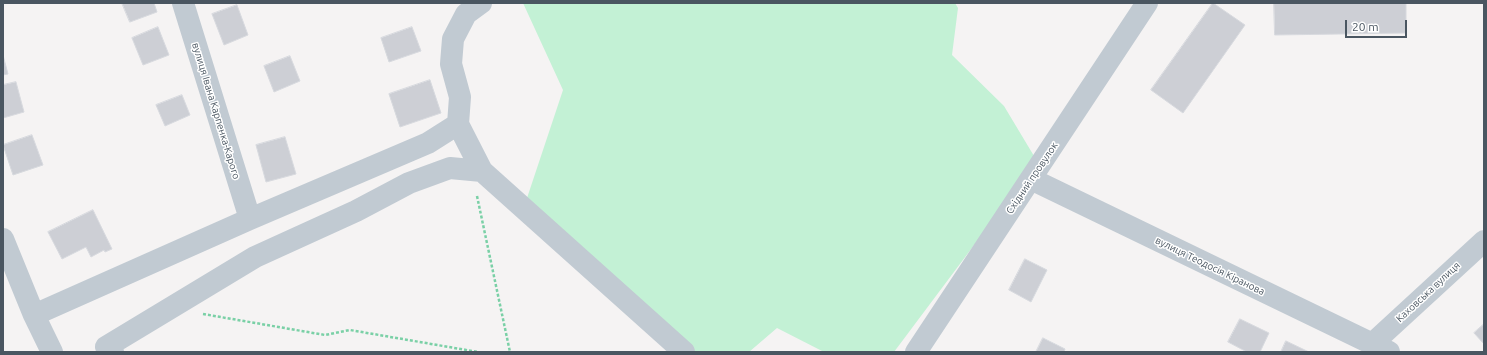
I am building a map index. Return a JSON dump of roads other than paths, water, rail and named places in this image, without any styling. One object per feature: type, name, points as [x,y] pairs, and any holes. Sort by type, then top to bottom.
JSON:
[{"type":"street","name":"вулиця Івана Карпенка-Карого","points":[[182,3],[250,219]]},
{"type":"street","points":[[481,3],[466,14],[453,39],[450,64],[460,97],[458,124],[477,171],[684,352]]},
{"type":"street","name":"Східний провулок","points":[[916,352],[1147,3]]},
{"type":"street","points":[[34,315],[250,219],[428,143],[458,124]]},
{"type":"street","points":[[113,352],[106,347],[255,257],[356,211],[409,183],[450,168],[477,171]]},
{"type":"street","name":"вулиця Теодосія Кіранова","points":[[1031,179],[1380,348]]},
{"type":"street","points":[[3,239],[34,315],[52,352]]},
{"type":"street","name":"Каховська вулиця","points":[[1380,348],[1484,241]]}]
